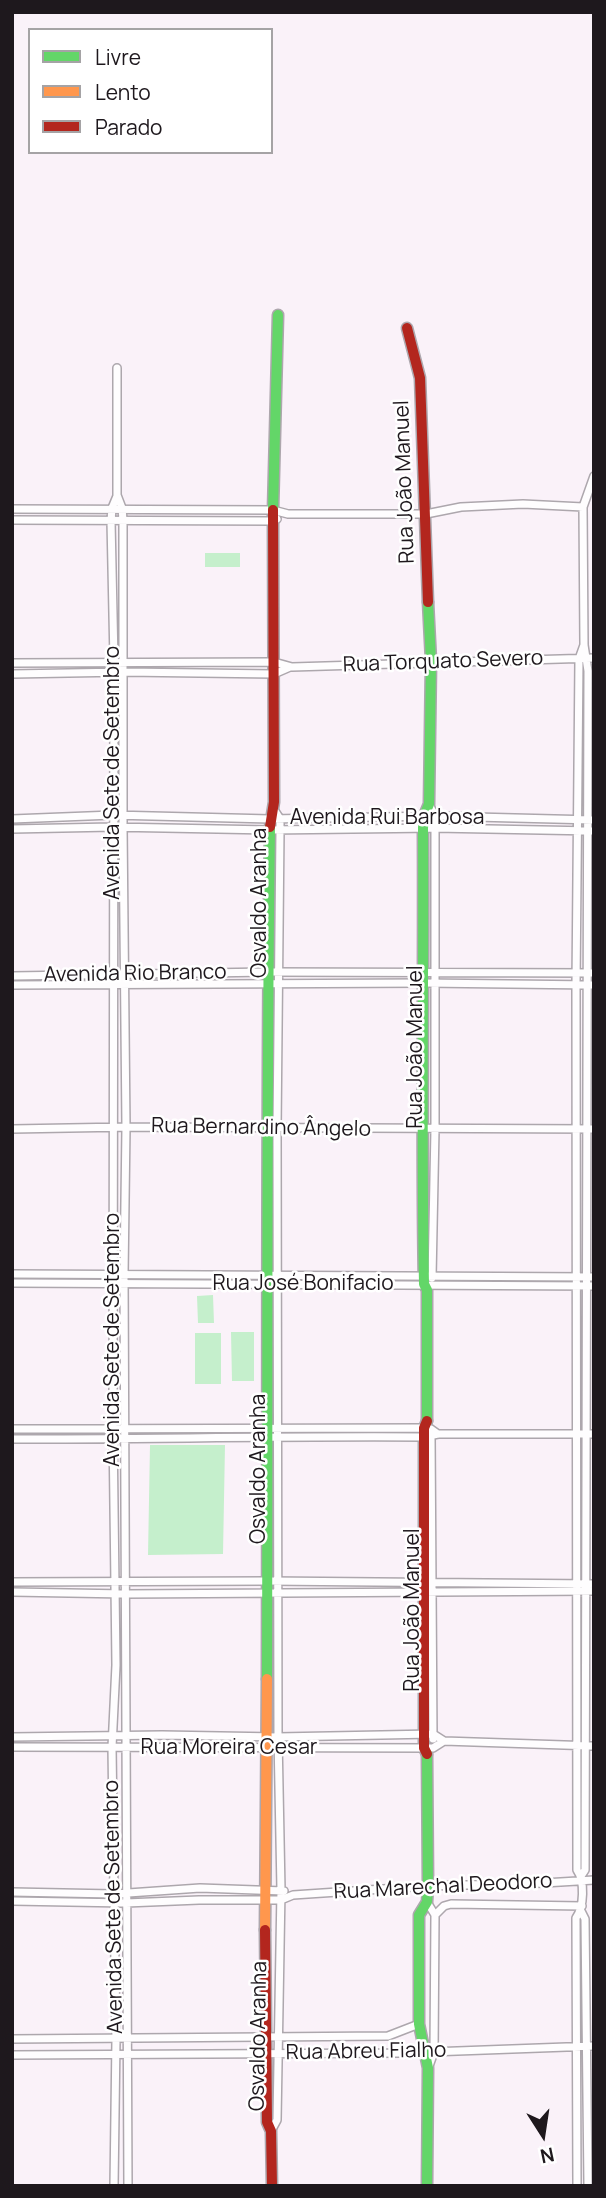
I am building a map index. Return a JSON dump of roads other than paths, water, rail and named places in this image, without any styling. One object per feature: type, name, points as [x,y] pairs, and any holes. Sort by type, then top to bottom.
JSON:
[{"type":"street","name":"Osvaldo Aranha","points":[[271,2131],[277,2120],[281,1900],[278,1749],[273,1737],[273,1280],[277,1129],[273,516],[278,315]]},
{"type":"street","name":"Rua João Manuel","points":[[407,328],[420,377],[431,661],[429,804],[423,917],[421,1129],[428,1202],[428,1886],[427,1902],[419,1915],[419,2024],[428,2052]]},
{"type":"street","name":"Avenida Sete de Setembro","points":[[117,368],[117,495],[123,520],[125,661],[124,1440],[128,2186]]},
{"type":"street","points":[[581,1810],[590,1746],[586,1689],[587,1622],[591,1587],[586,1465],[590,1434],[586,1393],[590,1286],[587,1204],[591,1129],[588,1012],[591,985],[591,820],[587,658],[584,645],[583,507],[594,477]]},
{"type":"street","name":"Avenida Sete de Setembro","points":[[114,2186],[116,2007],[113,1737],[116,1665],[113,1439],[114,661],[111,520],[117,495]]},
{"type":"street","points":[[12,520],[163,520],[288,514],[426,514],[461,507],[523,504],[583,507]]},
{"type":"street","points":[[40,520],[41,508]]},
{"type":"street","points":[[12,509],[163,509],[273,516]]},
{"type":"street","points":[[163,509],[163,520]]},
{"type":"street","points":[[113,625],[124,625]]},
{"type":"street","points":[[587,658],[579,820],[576,1161],[577,1771],[585,1870],[581,1881],[581,1906],[585,1919],[590,2046],[587,2080],[588,2186]]},
{"type":"street","name":"Rua Torquato Severo","points":[[12,663],[274,662],[292,667],[587,658]]},
{"type":"street","points":[[167,661],[167,673]]},
{"type":"street","points":[[42,662],[42,674]]},
{"type":"street","name":"Rua Torquato Severo","points":[[12,674],[274,674],[292,667]]},
{"type":"street","name":"Avenida Rui Barbosa","points":[[12,819],[113,815],[347,829],[427,820]]},
{"type":"street","points":[[160,817],[160,828]]},
{"type":"street","points":[[347,818],[347,829]]},
{"type":"street","name":"Avenida Rui Barbosa","points":[[12,829],[275,825],[347,818],[591,820]]},
{"type":"street","points":[[508,818],[508,830]]},
{"type":"street","name":"Rua João Manuel","points":[[427,820],[435,828],[435,1129],[428,1202]]},
{"type":"street","name":"Avenida Rui Barbosa","points":[[427,820],[435,828],[591,831]]},
{"type":"street","points":[[578,903],[589,903]]},
{"type":"street","points":[[423,917],[435,917]]},
{"type":"street","points":[[352,973],[352,984]]},
{"type":"street","name":"Avenida Rio Branco","points":[[12,976],[352,973],[505,984],[591,985]]},
{"type":"street","points":[[505,973],[505,984]]},
{"type":"street","name":"Avenida Rio Branco","points":[[435,979],[505,973],[591,973]]},
{"type":"street","points":[[174,974],[174,984]]},
{"type":"street","name":"Avenida Rio Branco","points":[[12,985],[352,984],[424,978]]},
{"type":"street","name":"Osvaldo Aranha","points":[[273,1280],[266,1128],[274,984]]},
{"type":"street","points":[[576,1012],[588,1012]]},
{"type":"street","points":[[423,1034],[435,1034]]},
{"type":"street","points":[[576,1046],[588,1046]]},
{"type":"street","points":[[576,1086],[588,1086]]},
{"type":"street","name":"Rua Bernardino Ângelo","points":[[12,1129],[591,1129]]},
{"type":"street","points":[[576,1161],[588,1163]]},
{"type":"street","points":[[577,1203],[587,1204]]},
{"type":"street","points":[[577,1238],[587,1239]]},
{"type":"street","name":"Rua José Bonifacio","points":[[12,1274],[76,1274],[124,1284],[352,1275],[428,1282],[590,1286]]},
{"type":"street","points":[[75,1283],[76,1274]]},
{"type":"street","name":"Rua José Bonifacio","points":[[12,1283],[75,1283],[113,1280],[124,1275],[273,1280],[352,1286],[590,1277]]},
{"type":"street","points":[[352,1275],[352,1286]]},
{"type":"street","points":[[577,1314],[587,1314]]},
{"type":"street","points":[[577,1351],[587,1352]]},
{"type":"street","points":[[577,1392],[586,1393]]},
{"type":"street","points":[[12,1429],[125,1427],[273,1432],[590,1434]]},
{"type":"street","points":[[12,1439],[124,1440],[273,1432]]},
{"type":"street","points":[[577,1464],[586,1465]]},
{"type":"street","points":[[577,1502],[587,1502]]},
{"type":"street","points":[[577,1538],[587,1539]]},
{"type":"street","points":[[12,1583],[126,1582],[273,1587],[591,1587]]},
{"type":"street","points":[[40,1583],[40,1592]]},
{"type":"street","points":[[12,1592],[126,1594],[273,1587]]},
{"type":"street","points":[[577,1622],[587,1622]]},
{"type":"street","points":[[577,1655],[587,1656]]},
{"type":"street","points":[[116,1665],[126,1665]]},
{"type":"street","points":[[577,1688],[586,1689]]},
{"type":"street","points":[[429,1734],[444,1741],[590,1746]]},
{"type":"street","name":"Rua Moreira Cesar","points":[[12,1737],[429,1734]]},
{"type":"street","points":[[161,1746],[162,1735]]},
{"type":"street","points":[[346,1748],[347,1735]]},
{"type":"street","points":[[71,1747],[72,1737]]},
{"type":"street","name":"Osvaldo Aranha","points":[[272,2186],[271,2131],[267,2122],[266,2003],[267,1749],[273,1737]]},
{"type":"street","points":[[429,1751],[444,1741]]},
{"type":"street","name":"Rua Moreira Cesar","points":[[12,1748],[161,1746],[429,1751]]},
{"type":"street","points":[[577,1771],[586,1771]]},
{"type":"street","points":[[113,1820],[126,1820]]},
{"type":"street","points":[[267,1821],[280,1821]]},
{"type":"street","name":"Rua Marechal Deodoro","points":[[12,1901],[200,1888],[268,1895],[281,1900],[293,1895],[428,1886],[594,1880]]},
{"type":"street","points":[[199,1899],[200,1888]]},
{"type":"street","name":"Rua Marechal Deodoro","points":[[12,1892],[114,1903],[268,1895],[281,1890],[293,1895]]},
{"type":"street","points":[[427,1902],[435,1915]]},
{"type":"street","name":"Rua Marechal Deodoro","points":[[435,1915],[451,1903],[581,1906]]},
{"type":"street","points":[[577,2186],[576,1918],[581,1906]]},
{"type":"street","name":"Rua João Manuel","points":[[427,2186],[428,2052],[435,1915]]},
{"type":"street","points":[[576,1934],[586,1935]]},
{"type":"street","points":[[115,1938],[127,1938]]},
{"type":"street","points":[[576,1964],[586,1965]]},
{"type":"street","points":[[266,2003],[280,2003]]},
{"type":"street","points":[[116,2007],[127,2007]]},
{"type":"street","points":[[576,2007],[587,2007]]},
{"type":"street","name":"Rua Abreu Fialho","points":[[12,2055],[128,2056],[266,2045],[278,2039],[388,2036],[419,2024]]},
{"type":"street","name":"Rua Abreu Fialho","points":[[12,2039],[128,2039],[266,2045],[278,2052],[428,2052],[590,2046]]},
{"type":"street","points":[[576,2080],[587,2080]]},
{"type":"street","points":[[115,2093],[128,2093]]},
{"type":"street","points":[[576,2120],[588,2121]]},
{"type":"street","points":[[577,2158],[588,2158]]},
{"type":"street","points":[[115,2165],[128,2166]]}]
